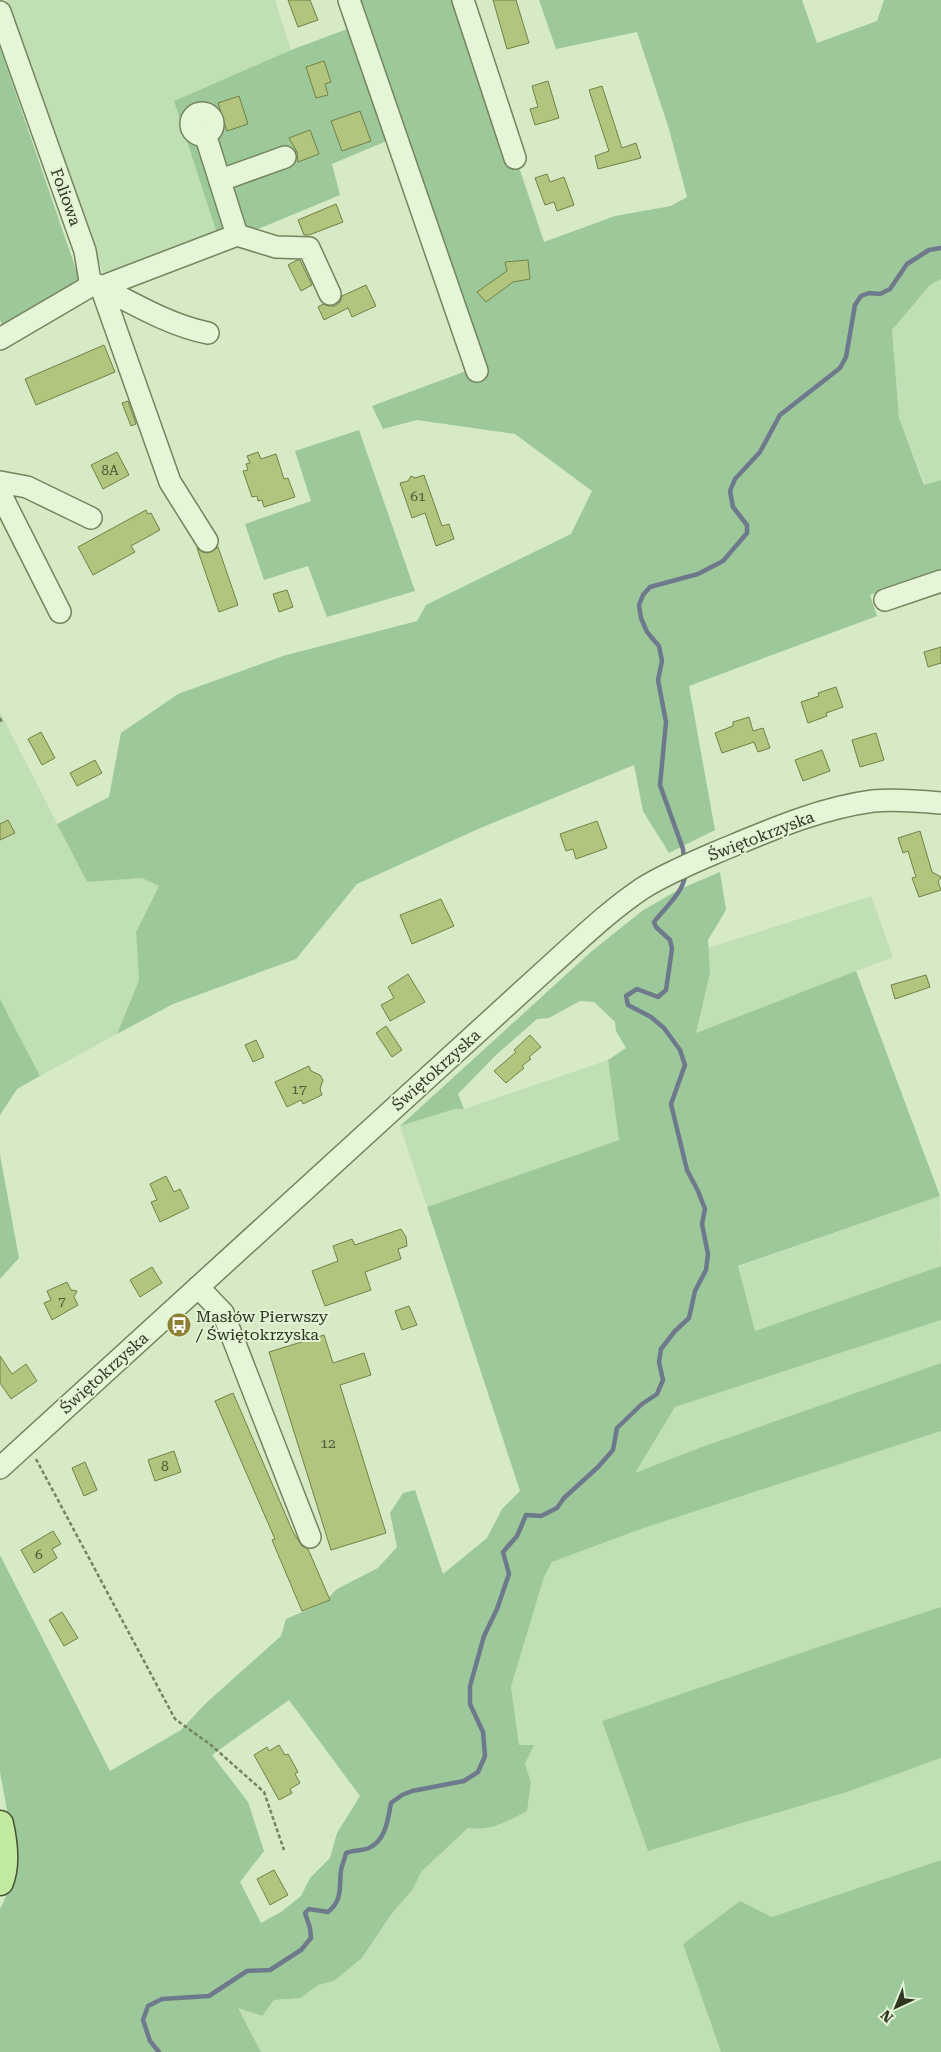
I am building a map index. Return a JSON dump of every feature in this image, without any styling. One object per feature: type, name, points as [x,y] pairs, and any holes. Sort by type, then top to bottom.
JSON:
[{"type":"main road","points":[[0,1824],[3,1854],[0,1882]]},
{"type":"street","points":[[349,0],[477,371]]},
{"type":"street","points":[[462,0],[515,158]]},
{"type":"street","name":"Foliowa","points":[[0,12],[96,284],[170,482],[207,541]]},
{"type":"street","points":[[205,134],[238,235]]},
{"type":"street","points":[[221,180],[285,157]]},
{"type":"street","points":[[0,339],[96,284],[238,235],[276,247],[308,248],[330,294]]},
{"type":"street","points":[[96,284],[113,294],[176,323],[208,334]]},
{"type":"street","points":[[0,482],[27,487],[91,518]]},
{"type":"street","points":[[0,493],[60,612]]},
{"type":"street","points":[[885,600],[941,581]]},
{"type":"street","name":"Świętokrzyska","points":[[0,1468],[564,954],[612,912],[644,888],[700,860],[767,831],[840,807],[874,801],[912,800],[941,803]]},
{"type":"street","points":[[198,1287],[222,1313],[310,1537]]},
{"type":"path","points":[[0,718],[2,723]]},
{"type":"path","points":[[28,1442],[175,1718],[210,1745],[264,1792],[284,1850]]},
{"type":"green space","points":[[6,0],[275,0],[291,50],[174,101],[217,234],[103,273]]},
{"type":"green space","points":[[349,0],[463,0],[544,242],[615,216],[671,206],[687,197],[669,129],[637,32],[556,49],[539,0],[802,0],[817,43],[877,21],[884,0],[941,0],[941,279],[930,285],[892,330],[899,418],[924,485],[941,480],[941,570],[870,595],[877,616],[689,686],[715,830],[669,853],[643,811],[634,765],[478,829],[357,884],[296,959],[173,1004],[117,1034],[139,980],[136,932],[159,886],[142,878],[87,882],[57,824],[109,797],[121,733],[178,694],[283,656],[417,621],[426,605],[571,534],[592,491],[515,434],[417,420],[383,429],[372,406],[469,370]]},
{"type":"green space","points":[[350,28],[389,140],[332,164],[340,195],[258,229],[217,234],[174,101],[291,50]]},
{"type":"green space","points":[[0,48],[80,281],[3,327],[0,320]]},
{"type":"green space","points":[[941,279],[941,480],[925,485],[899,418],[892,330],[930,285]]},
{"type":"green space","points":[[359,430],[415,591],[327,617],[308,566],[264,580],[245,524],[311,501],[295,451]]},
{"type":"green space","points":[[0,712],[87,882],[142,878],[159,886],[136,932],[139,980],[117,1034],[40,1076],[0,999]]},
{"type":"green space","points":[[720,872],[726,910],[708,940],[710,973],[696,1033],[856,971],[940,1196],[738,1266],[755,1331],[941,1266],[941,1320],[675,1407],[635,1473],[699,1448],[941,1363],[941,1431],[638,1530],[552,1562],[544,1577],[511,1687],[519,1745],[534,1745],[525,1764],[531,1782],[527,1811],[506,1822],[491,1827],[468,1828],[421,1872],[413,1889],[390,1916],[362,1958],[334,1981],[318,1985],[301,1998],[274,2000],[262,2016],[238,2008],[261,2052],[0,2052],[0,1909],[8,1891],[12,1864],[10,1832],[0,1772],[0,1555],[110,1771],[181,1730],[205,1704],[281,1636],[286,1619],[323,1603],[337,1589],[378,1568],[397,1547],[390,1513],[403,1493],[415,1490],[443,1574],[487,1538],[502,1509],[520,1491],[427,1207],[619,1140],[608,1060],[626,1048],[616,1031],[615,1022],[594,1002],[580,1001],[549,1018],[537,1019],[496,1055],[458,1094],[464,1109],[455,1109],[400,1126],[592,951],[642,911],[678,890]],"holes":[[[289,1700],[360,1796],[337,1833],[330,1858],[310,1878],[301,1896],[281,1912],[261,1923],[240,1882],[264,1851],[248,1802],[212,1755]]]},
{"type":"green space","points":[[871,896],[893,957],[696,1033],[710,973],[708,948]]},
{"type":"green space","points":[[0,999],[40,1076],[17,1089],[0,1115]]},
{"type":"green space","points":[[608,1060],[619,1140],[427,1207],[400,1126],[455,1109],[464,1109]]},
{"type":"green space","points":[[0,1155],[19,1258],[0,1279]]},
{"type":"green space","points":[[940,1196],[941,1266],[754,1331],[738,1267]]},
{"type":"green space","points":[[941,1320],[941,1363],[699,1448],[634,1474],[675,1407]]},
{"type":"green space","points":[[941,1431],[941,1607],[602,1721],[648,1851],[847,1792],[941,1758],[941,1860],[772,1917],[740,1901],[683,1944],[721,2052],[261,2052],[237,2008],[262,2016],[274,2000],[301,1998],[318,1985],[334,1981],[362,1958],[390,1916],[413,1889],[421,1872],[468,1828],[478,1830],[531,1782],[525,1764],[534,1745],[519,1745],[511,1687],[544,1577],[552,1562],[638,1530]]},
{"type":"green space","points":[[941,1607],[941,1758],[847,1792],[648,1851],[602,1721]]},
{"type":"green space","points":[[941,1860],[941,2052],[721,2052],[683,1944],[740,1901],[772,1917]]},
{"type":"building","points":[[288,0],[310,0],[318,20],[298,27]]},
{"type":"building","points":[[493,0],[516,0],[529,43],[507,49]]},
{"type":"building","points":[[324,61],[331,82],[325,84],[328,95],[316,98],[306,67]]},
{"type":"building","points":[[548,81],[559,118],[535,125],[530,109],[538,107],[532,86]]},
{"type":"building","points":[[602,86],[622,148],[636,143],[641,158],[598,169],[595,156],[609,151],[589,90]]},
{"type":"building","points":[[239,96],[248,124],[227,131],[218,103]]},
{"type":"building","points":[[360,111],[371,141],[342,151],[331,121]]},
{"type":"building","points":[[310,130],[319,154],[298,162],[297,152],[289,138]]},
{"type":"building","points":[[547,174],[550,182],[564,177],[574,205],[557,211],[554,202],[545,205],[535,178]]},
{"type":"building","points":[[336,204],[343,222],[309,235],[304,235],[298,220]]},
{"type":"building","points":[[300,260],[312,285],[301,291],[288,265]]},
{"type":"building","points":[[528,260],[530,279],[513,282],[486,302],[477,292],[507,271],[505,262]]},
{"type":"building","points":[[366,285],[376,306],[352,317],[348,308],[324,320],[318,307],[323,304],[335,306],[340,302],[342,296]]},
{"type":"building","points":[[104,345],[115,372],[36,405],[25,379]]},
{"type":"building","points":[[128,401],[136,424],[131,426],[122,403]]},
{"type":"building","points":[[117,452],[129,475],[103,489],[91,465]]},
{"type":"building","points":[[258,452],[261,459],[276,454],[284,479],[288,478],[295,497],[264,507],[262,500],[258,501],[257,496],[252,497],[243,471],[248,470],[246,464],[250,463],[247,456]]},
{"type":"building","points":[[424,475],[442,526],[449,524],[454,539],[436,546],[425,513],[412,518],[400,483],[408,481],[411,476],[415,478]]},
{"type":"building","points":[[146,510],[148,514],[151,513],[160,530],[131,546],[135,552],[93,575],[78,547]]},
{"type":"building","points":[[218,547],[238,605],[219,612],[197,548],[202,552],[208,553]]},
{"type":"building","points":[[287,590],[293,607],[279,612],[273,594]]},
{"type":"building","points":[[941,647],[941,663],[928,667],[924,652]]},
{"type":"building","points":[[836,687],[843,707],[826,713],[827,716],[808,723],[801,702],[819,696],[818,693]]},
{"type":"building","points":[[749,717],[753,731],[763,728],[770,748],[758,752],[754,742],[722,753],[715,733],[733,726],[733,722]]},
{"type":"building","points":[[41,732],[55,758],[42,765],[28,739]]},
{"type":"building","points":[[876,733],[884,760],[860,767],[852,740]]},
{"type":"building","points":[[822,750],[830,771],[803,781],[795,760]]},
{"type":"building","points":[[95,760],[102,773],[77,786],[70,773]]},
{"type":"building","points":[[8,820],[15,833],[0,840],[0,824]]},
{"type":"building","points":[[597,821],[607,848],[576,859],[573,849],[566,851],[560,834]]},
{"type":"building","points":[[920,831],[932,872],[941,877],[938,882],[941,890],[919,897],[912,878],[916,877],[908,851],[903,853],[898,838]]},
{"type":"building","points":[[441,899],[454,926],[412,944],[400,915]]},
{"type":"building","points":[[408,974],[425,1002],[390,1021],[381,1005],[394,998],[388,987]]},
{"type":"building","points":[[926,975],[930,987],[895,999],[891,985]]},
{"type":"building","points":[[386,1026],[402,1050],[392,1057],[376,1033]]},
{"type":"building","points":[[530,1035],[541,1047],[529,1057],[531,1059],[522,1066],[524,1068],[506,1083],[494,1071],[516,1052],[514,1050]]},
{"type":"building","points":[[256,1040],[264,1057],[253,1062],[245,1045]]},
{"type":"building","points":[[309,1066],[311,1071],[320,1075],[323,1080],[320,1089],[322,1095],[303,1104],[301,1100],[287,1107],[275,1082]]},
{"type":"building","points":[[166,1176],[174,1192],[180,1189],[189,1208],[160,1222],[151,1202],[157,1200],[150,1184]]},
{"type":"building","points":[[401,1229],[406,1237],[407,1246],[398,1249],[401,1259],[365,1272],[371,1290],[325,1306],[312,1271],[338,1261],[333,1246],[352,1239],[355,1245]]},
{"type":"building","points":[[152,1267],[162,1283],[140,1297],[130,1280]]},
{"type":"building","points":[[67,1282],[71,1290],[77,1291],[74,1297],[78,1305],[52,1320],[44,1303],[51,1300],[47,1291]]},
{"type":"building","points":[[409,1306],[417,1325],[402,1330],[395,1311]]},
{"type":"building","points":[[324,1335],[333,1363],[364,1353],[371,1375],[340,1385],[386,1533],[331,1550],[269,1352]]},
{"type":"building","points":[[0,1356],[12,1374],[26,1364],[37,1381],[11,1399],[0,1383]]},
{"type":"building","points":[[233,1393],[293,1532],[302,1546],[308,1549],[330,1600],[302,1611],[272,1540],[275,1539],[215,1401]]},
{"type":"building","points":[[174,1451],[181,1472],[155,1481],[148,1460]]},
{"type":"building","points":[[85,1462],[97,1490],[84,1496],[72,1468]]},
{"type":"building","points":[[53,1531],[61,1544],[52,1549],[57,1558],[34,1573],[21,1550]]},
{"type":"building","points":[[62,1612],[78,1638],[64,1646],[49,1620]]},
{"type":"building","points":[[279,1745],[285,1755],[288,1754],[298,1772],[295,1774],[300,1783],[290,1789],[292,1793],[279,1800],[254,1755],[267,1747],[269,1751]]},
{"type":"building","points":[[274,1870],[288,1895],[270,1905],[257,1879]]},
{"type":"waterway","points":[[684,860],[683,849],[660,785],[666,722],[658,680],[662,661],[659,646],[647,632],[641,618],[639,605],[643,595],[650,587],[698,574],[723,561],[747,533],[747,525],[733,507],[730,491],[735,479],[760,452],[780,415],[840,368],[846,357],[855,305],[861,296],[869,293],[880,294],[890,289],[907,264],[929,250],[941,248]]},
{"type":"waterway","points":[[159,2052],[150,2041],[143,2020],[148,2006],[162,1999],[209,1996],[247,1971],[270,1970],[301,1950],[311,1938],[305,1913],[309,1909],[328,1912],[333,1907],[338,1898],[341,1870],[346,1853],[364,1850],[379,1840],[389,1816],[391,1803],[412,1791],[464,1781],[478,1772],[485,1756],[483,1732],[470,1704],[470,1686],[484,1636],[497,1609],[509,1574],[503,1552],[517,1536],[526,1515],[541,1516],[557,1508],[564,1498],[598,1467],[613,1450],[617,1428],[642,1404],[657,1394],[663,1380],[659,1362],[661,1349],[675,1331],[689,1318],[695,1291],[706,1270],[708,1254],[702,1224],[705,1209],[687,1170],[671,1104],[685,1065],[680,1050],[664,1028],[651,1017],[628,1005],[626,996],[637,989],[658,997],[666,990],[672,949],[670,940],[656,927],[654,922],[678,893],[685,873]]},
{"type":"place","name":"Masłów Pierwszy / Świętokrzyska","points":[[179,1325]]}]
